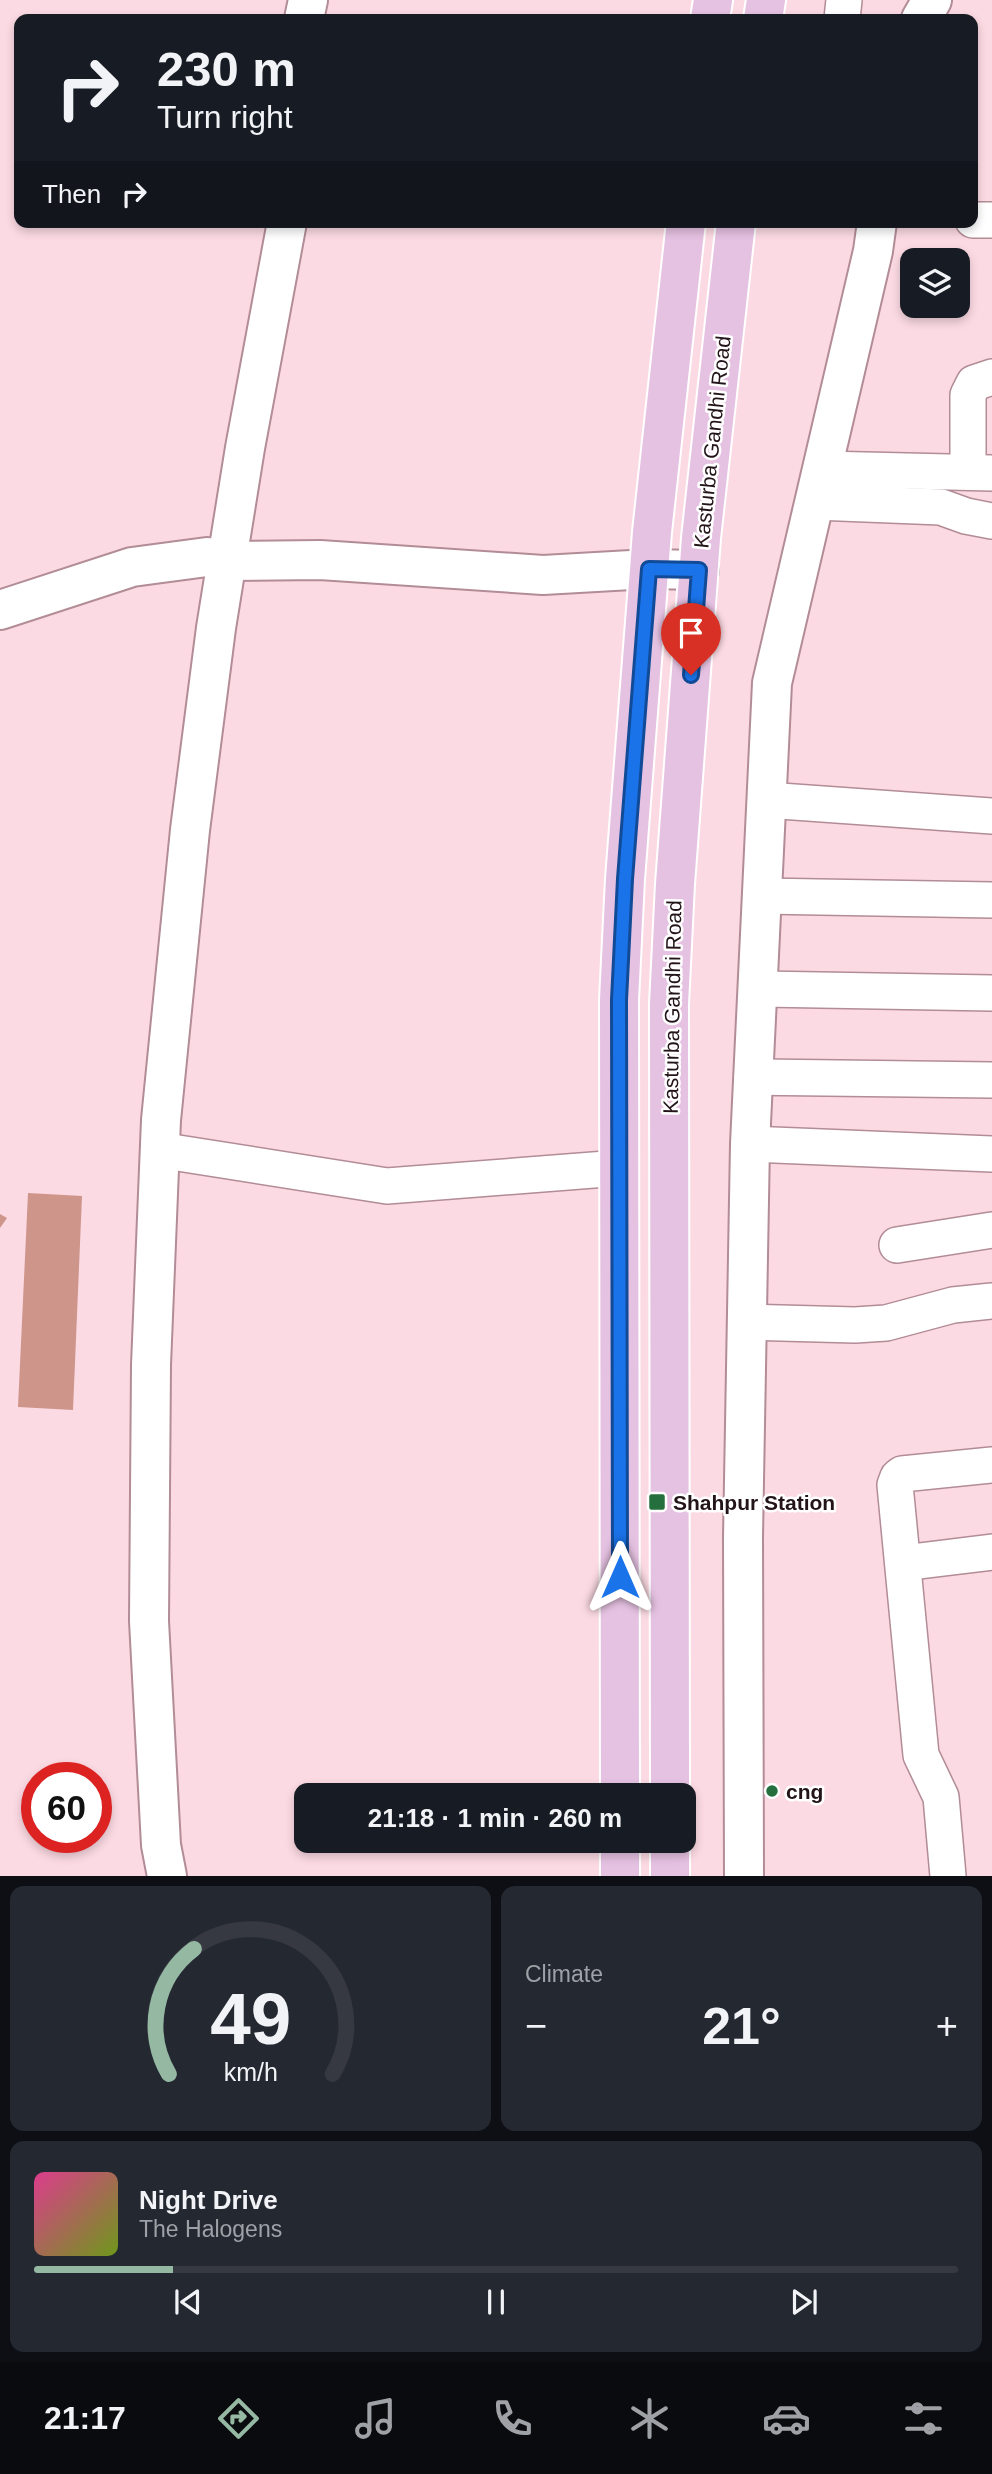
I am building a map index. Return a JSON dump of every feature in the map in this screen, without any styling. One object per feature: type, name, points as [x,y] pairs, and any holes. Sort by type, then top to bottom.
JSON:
[{"type":"main road","points":[[620,1783],[619,1000],[649,569],[685,228]]},
{"type":"main road","name":"Kasturba Gandhi Road","points":[[670,1783],[669,1004],[675,884],[699,570],[735,228]]},
{"type":"main road","points":[[620,1853],[620,1875]]},
{"type":"main road","points":[[670,1853],[670,1875]]},
{"type":"street","points":[[167,1875],[161,1845],[149,1621],[151,1365],[159,1150],[191,830],[215,628],[217,559],[265,228]]},
{"type":"street","points":[[147,1875],[141,1847],[128,1588],[132,1369],[142,1097],[169,818],[217,559],[286,228]]},
{"type":"street","points":[[744,1875],[743,1537],[750,1144],[772,683],[876,228]]},
{"type":"street","points":[[819,486],[980,473],[968,395],[974,383],[992,377]]},
{"type":"street","points":[[819,486],[942,507],[992,521]]},
{"type":"street","points":[[0,610],[132,567],[217,559],[320,561],[543,575],[649,569],[699,570]]},
{"type":"street","points":[[766,800],[992,816]]},
{"type":"street","points":[[761,896],[992,900]]},
{"type":"street","points":[[757,989],[992,993]]},
{"type":"street","points":[[752,1077],[992,1080]]},
{"type":"street","points":[[750,1144],[992,1154]]},
{"type":"street","points":[[159,1150],[387,1186],[619,1168]]},
{"type":"street","points":[[897,1245],[992,1230]]},
{"type":"street","points":[[746,1322],[855,1325],[886,1323],[953,1305],[992,1301]]},
{"type":"street","points":[[948,1875],[941,1797],[921,1755],[895,1485],[902,1474],[992,1465]]},
{"type":"street","points":[[903,1563],[992,1552]]},
{"type":"building","points":[[28,1193],[82,1196],[73,1410],[18,1407]]},
{"type":"building","points":[[0,1214],[7,1218],[0,1228]]},
{"type":"place","name":"Shahpur Station","points":[[657,1502]]},
{"type":"place","name":"cng","points":[[772,1791]]},
{"type":"route","points":[[620,1577],[619,1000],[625,879],[649,569],[699,570],[691,675]]}]
